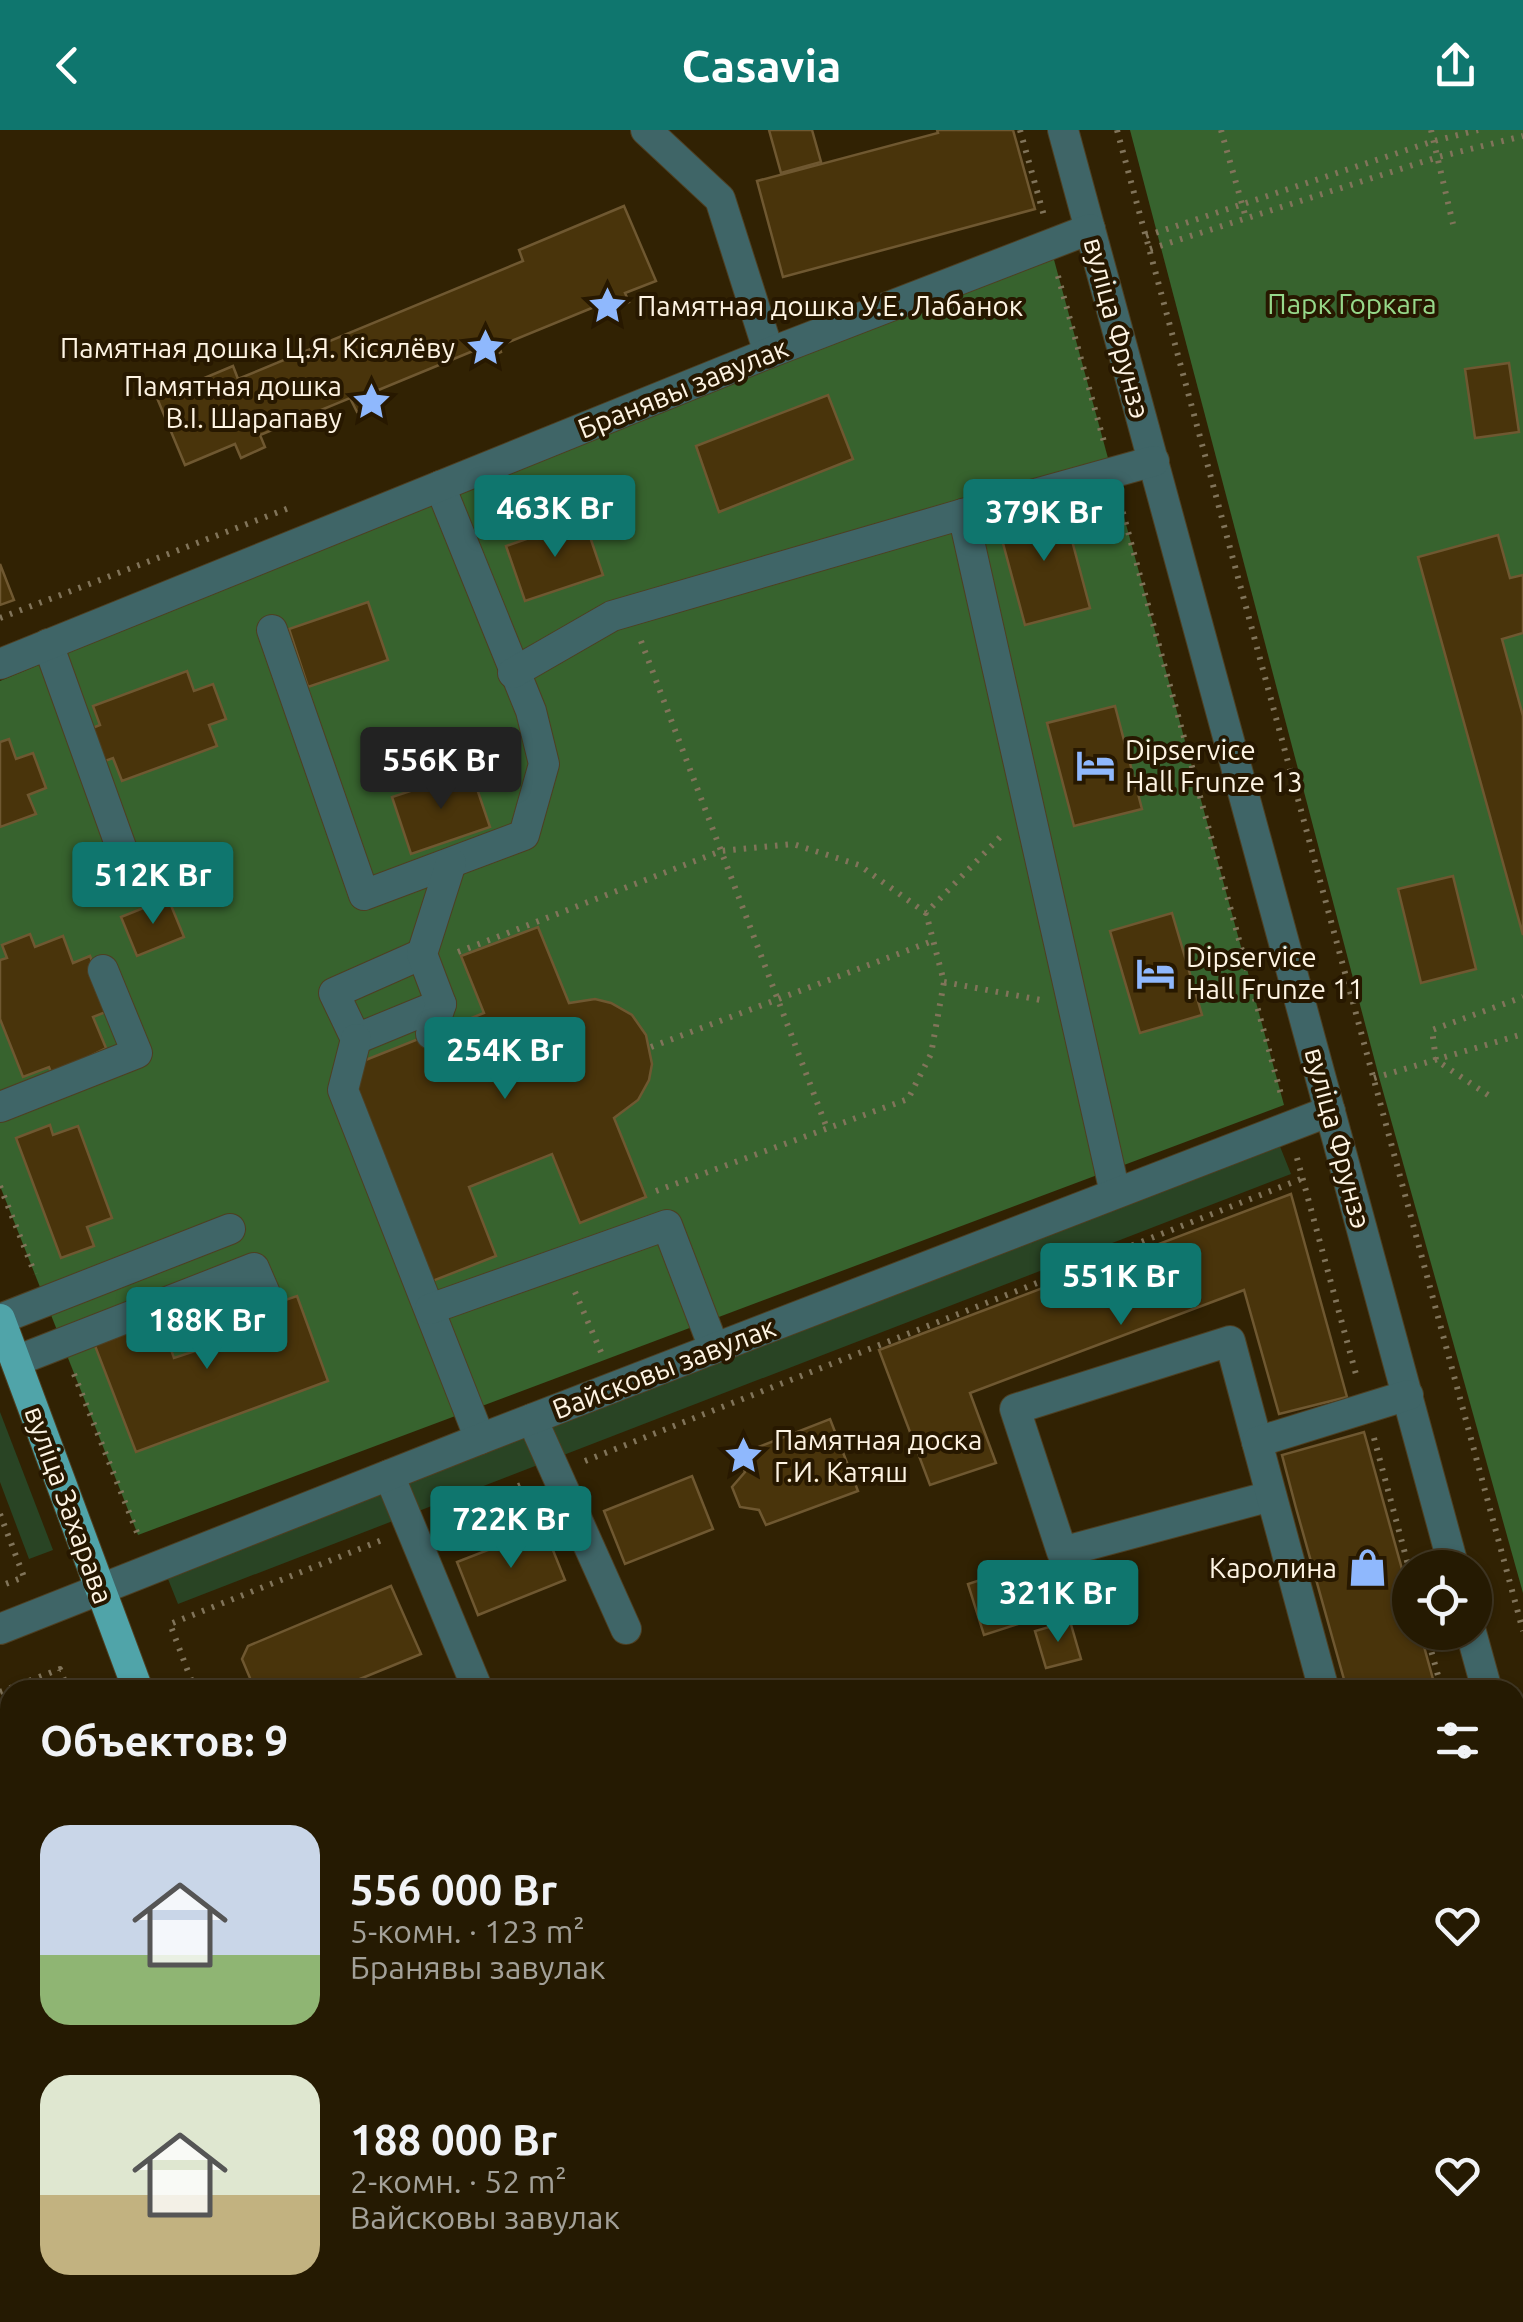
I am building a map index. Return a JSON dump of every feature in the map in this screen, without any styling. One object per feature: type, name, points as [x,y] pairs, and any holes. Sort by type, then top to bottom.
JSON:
[{"type":"main road","name":"вуліца Захарава","points":[[0,1319],[134,1680]]},
{"type":"street","points":[[646,130],[720,199],[770,354]]},
{"type":"street","name":"вуліца Фрунзэ","points":[[1063,130],[1449,1550]]},
{"type":"street","name":"Бранявы завулак","points":[[0,664],[1090,229]]},
{"type":"street","points":[[513,673],[612,616],[1154,461]]},
{"type":"street","points":[[272,630],[364,895],[524,836],[544,764],[531,710],[440,486]]},
{"type":"street","points":[[963,514],[1115,1193]]},
{"type":"street","points":[[48,644],[132,875]]},
{"type":"street","points":[[431,1034],[441,1004],[424,959],[451,862]]},
{"type":"street","points":[[424,959],[334,993],[356,1040],[343,1090],[480,1439]]},
{"type":"street","points":[[0,1107],[137,1052],[103,970]]},
{"type":"street","points":[[356,1040],[441,1004]]},
{"type":"street","name":"Вайсковы завулак","points":[[0,1629],[1330,1110]]},
{"type":"street","points":[[430,1309],[667,1225],[714,1348]]},
{"type":"street","points":[[0,1319],[230,1230]]},
{"type":"street","points":[[16,1361],[254,1268],[268,1298]]},
{"type":"street","points":[[1271,1496],[1062,1552],[1015,1409],[1230,1341],[1321,1680]]},
{"type":"street","points":[[1257,1442],[1408,1395]]},
{"type":"street","points":[[532,1420],[626,1630]]},
{"type":"street","points":[[389,1476],[474,1680]]},
{"type":"street","points":[[1476,1650],[1483,1680]]},
{"type":"path","points":[[1020,130],[1044,220]]},
{"type":"path","points":[[1117,130],[1523,1631]]},
{"type":"path","points":[[1221,130],[1246,218]]},
{"type":"path","points":[[1431,130],[1453,224]]},
{"type":"path","points":[[1145,236],[1478,130]]},
{"type":"path","points":[[1150,250],[1438,157],[1523,136]]},
{"type":"path","points":[[1058,276],[1284,1104]]},
{"type":"path","points":[[630,611],[828,1130]]},
{"type":"path","points":[[926,913],[1029,808]]},
{"type":"path","points":[[424,959],[721,851],[792,844],[860,864],[926,913],[944,982],[931,1054],[908,1098],[652,1192],[657,1208]]},
{"type":"path","points":[[650,1047],[935,940]]},
{"type":"path","points":[[944,982],[1072,1006]]},
{"type":"path","points":[[1488,1095],[1436,1060],[1432,1030],[1523,997]]},
{"type":"path","points":[[1374,1078],[1523,1034]]},
{"type":"path","points":[[1296,1152],[1300,1179],[1404,1550]]},
{"type":"path","points":[[191,1680],[170,1624],[1300,1179]]},
{"type":"path","points":[[596,1342],[605,1360]]},
{"type":"path","points":[[0,1514],[24,1577],[0,1586]]},
{"type":"path","points":[[1431,1650],[1439,1680]]},
{"type":"path","points":[[33,1680],[60,1670],[64,1680]]},
{"type":"green space","name":"Парк Горкага","points":[[1130,130],[1523,130],[1523,1593],[1379,1077]]},
{"type":"green space","points":[[1050,245],[1284,1105],[138,1535],[0,1186],[0,681]]},
{"type":"green space","points":[[1277,1139],[1291,1174],[178,1604],[164,1569]]},
{"type":"green space","points":[[0,1412],[53,1550],[29,1559],[0,1482]]},
{"type":"building","points":[[769,130],[812,130],[821,162],[781,173]]},
{"type":"building","points":[[937,130],[1013,130],[1035,209],[783,277],[757,181],[938,133]]},
{"type":"building","points":[[624,206],[656,281],[625,293],[629,302],[607,311],[604,303],[499,346],[501,352],[477,362],[473,351],[376,391],[381,402],[357,412],[350,398],[260,435],[265,447],[241,458],[235,444],[185,465],[157,398],[233,366],[238,379],[523,261],[519,250]]},
{"type":"building","points":[[1509,363],[1519,432],[1475,438],[1465,369]]},
{"type":"building","points":[[828,395],[853,459],[719,512],[696,446]]},
{"type":"building","points":[[1062,503],[1090,608],[1025,625],[997,521]]},
{"type":"building","points":[[584,519],[603,575],[525,601],[506,546]]},
{"type":"building","points":[[1498,535],[1510,578],[1523,575],[1523,633],[1502,639],[1523,716],[1523,935],[1418,557]]},
{"type":"building","points":[[0,564],[14,600],[0,605]]},
{"type":"building","points":[[368,602],[388,660],[308,687],[289,629]]},
{"type":"building","points":[[187,671],[194,691],[213,684],[226,719],[209,725],[217,746],[122,781],[113,758],[94,765],[82,732],[100,725],[93,706]]},
{"type":"building","name":"Dipservice Hall Frunze 13","points":[[1115,706],[1142,809],[1074,826],[1047,723]]},
{"type":"building","points":[[9,739],[16,759],[33,753],[46,788],[28,795],[36,814],[0,827],[0,742]]},
{"type":"building","points":[[471,771],[490,827],[411,854],[392,797]]},
{"type":"building","points":[[1453,876],[1476,969],[1421,983],[1398,889]]},
{"type":"building","points":[[168,898],[184,937],[137,956],[121,917]]},
{"type":"building","name":"Dipservice Hall Frunze 11","points":[[1172,913],[1202,1015],[1140,1033],[1110,931]]},
{"type":"building","points":[[538,927],[569,1003],[595,999],[611,1003],[632,1015],[646,1035],[652,1064],[649,1080],[638,1100],[614,1118],[646,1197],[580,1223],[552,1154],[469,1187],[496,1256],[430,1282],[351,1088],[363,1061],[484,1013],[461,956]]},
{"type":"building","points":[[30,934],[35,947],[63,936],[73,963],[90,956],[111,1010],[93,1017],[106,1048],[52,1075],[49,1067],[23,1077],[0,1019],[0,960],[7,958],[2,945]]},
{"type":"building","points":[[50,1125],[53,1135],[78,1126],[112,1218],[87,1227],[94,1246],[61,1258],[16,1138]]},
{"type":"building","points":[[1291,1194],[1347,1397],[1279,1414],[1244,1290],[970,1393],[996,1463],[930,1485],[879,1350]]},
{"type":"building","points":[[297,1296],[328,1381],[136,1452],[92,1338],[157,1311],[174,1358],[238,1337],[232,1318]]},
{"type":"building","points":[[830,1419],[858,1491],[766,1525],[759,1510],[740,1507],[732,1487],[745,1472],[738,1455]]},
{"type":"building","points":[[1364,1432],[1397,1550],[1392,1550],[1392,1650],[1425,1650],[1433,1680],[1344,1680],[1282,1455]]},
{"type":"building","points":[[692,1476],[713,1529],[625,1564],[604,1511]]},
{"type":"building","points":[[544,1528],[565,1580],[478,1615],[457,1562]]},
{"type":"building","points":[[1005,1572],[1021,1623],[984,1635],[968,1584]]},
{"type":"building","points":[[391,1586],[421,1654],[357,1680],[251,1680],[242,1659],[248,1646]]},
{"type":"building","points":[[1070,1621],[1081,1659],[1046,1668],[1035,1631]]},
{"type":"place","name":"Памятная дошка У.Е. Лабанок","points":[[607,306]]},
{"type":"place","name":"Памятная дошка Ц.Я. Кісялёву","points":[[485,348]]},
{"type":"place","name":"Памятная дошка В.І. Шарапаву","points":[[372,402]]},
{"type":"place","name":"Dipservice Hall Frunze 13","points":[[1095,766]]},
{"type":"place","name":"Dipservice Hall Frunze 11","points":[[1156,973]]},
{"type":"place","name":"Памятная доска Г.И. Катяш","points":[[744,1456]]},
{"type":"place","name":"Каролина","points":[[1367,1568]]}]
